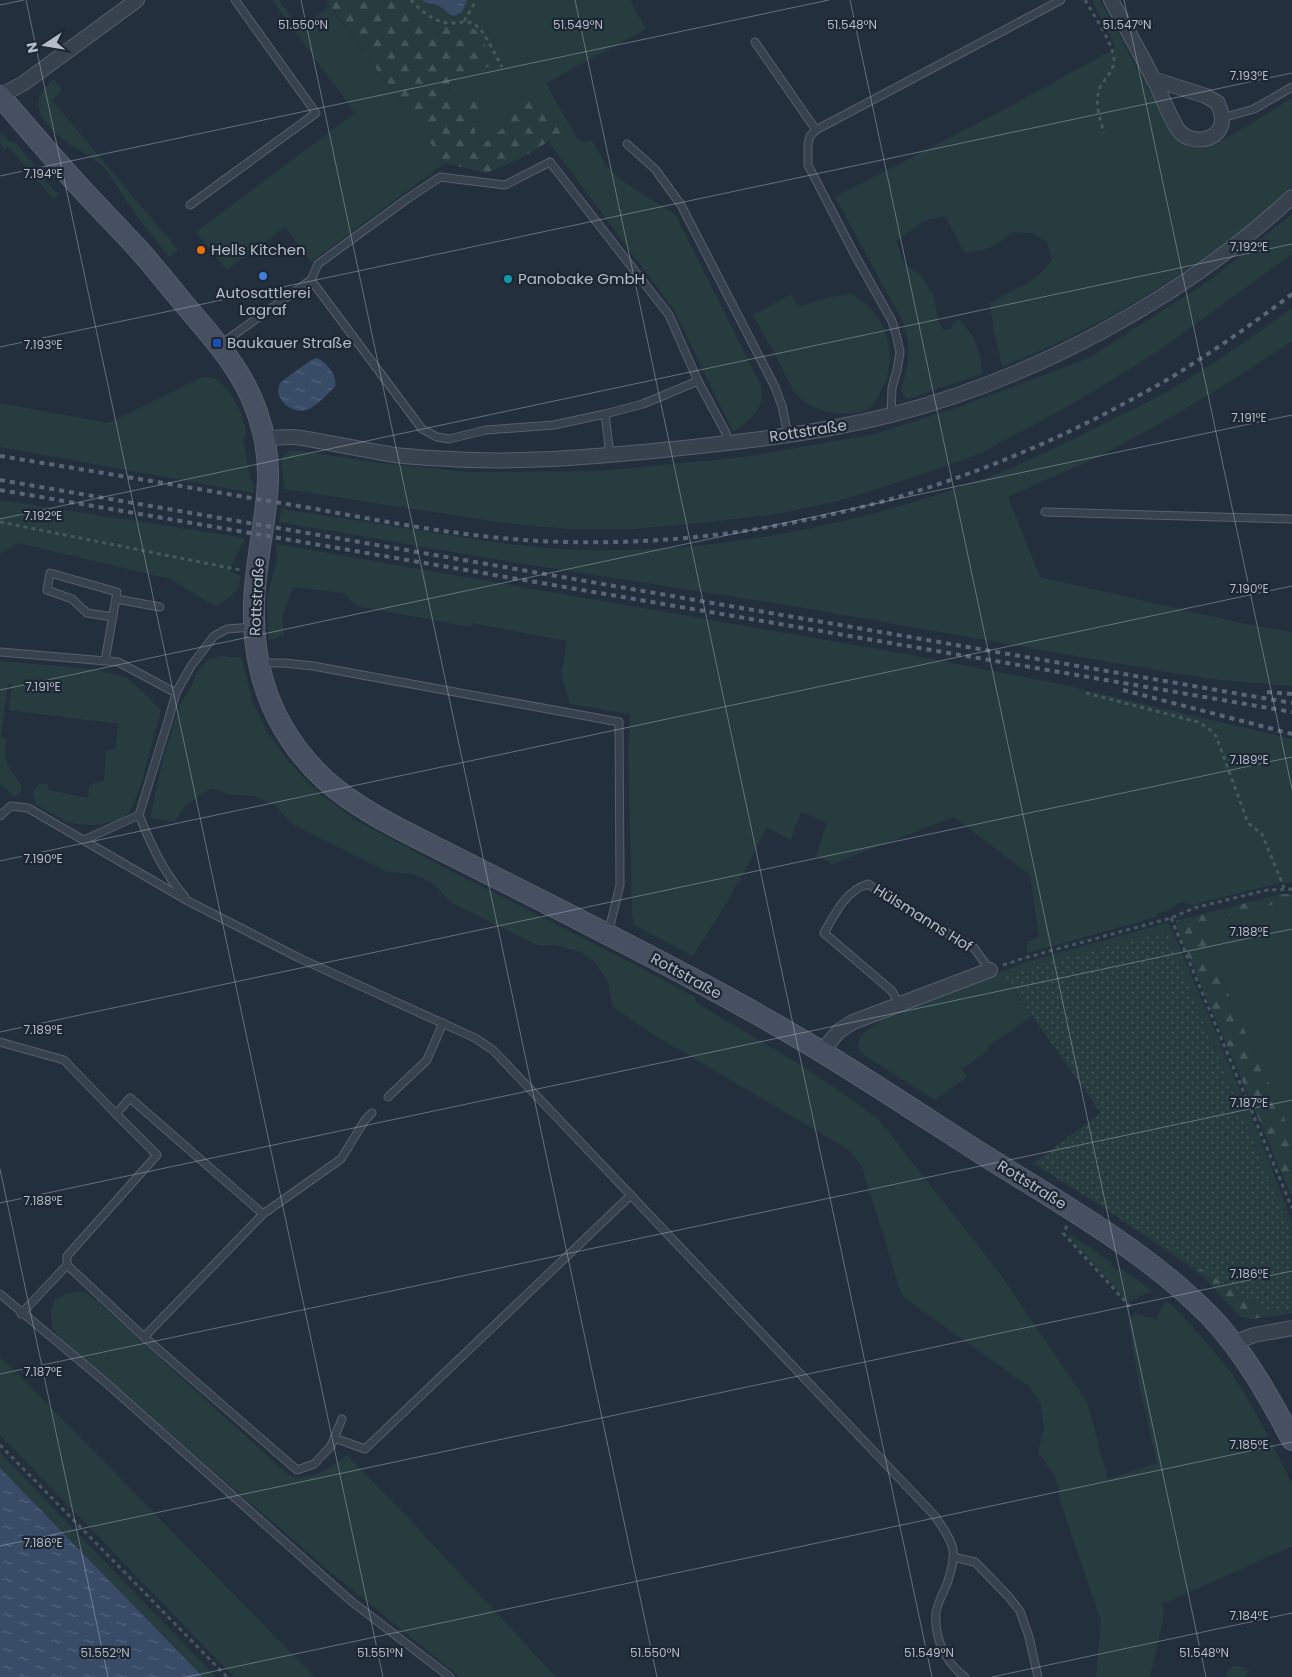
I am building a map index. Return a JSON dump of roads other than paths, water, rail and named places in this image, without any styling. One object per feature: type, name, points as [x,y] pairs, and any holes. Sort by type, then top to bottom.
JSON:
[{"type":"street","points":[[0,96],[24,83],[137,0]]},
{"type":"street","points":[[1111,0],[1154,79],[1179,131],[1188,138],[1199,141],[1210,138],[1219,130],[1222,118],[1218,103],[1206,96],[1154,79]]},
{"type":"street","name":"Rottstraße","points":[[0,96],[78,186],[226,340],[233,364],[248,389],[257,410],[265,438],[268,460],[269,485],[256,573],[253,627],[258,663],[267,695],[286,733],[318,773],[347,797],[367,810],[418,838],[681,972],[821,1052],[1076,1213],[1158,1270],[1183,1290],[1212,1318],[1255,1374],[1292,1440]]},
{"type":"street","name":"Rottstraße","points":[[265,438],[293,437],[396,455],[472,460],[533,459],[610,455],[788,436],[891,415],[971,390],[1018,372],[1092,336],[1164,295],[1215,260],[1263,224],[1292,197]]},
{"type":"street","name":"Hülsmanns Hof","points":[[821,1052],[839,1032],[853,1022],[990,970]]},
{"type":"street","points":[[1233,1343],[1254,1335],[1292,1328]]},
{"type":"lane","points":[[190,205],[316,113],[235,0]]},
{"type":"lane","points":[[891,415],[892,388],[898,370],[900,352],[896,334],[892,321],[808,165],[810,136],[816,130],[1061,0]]},
{"type":"lane","points":[[755,42],[816,130]]},
{"type":"lane","points":[[1222,118],[1254,109],[1292,87]]},
{"type":"lane","points":[[627,144],[655,169],[681,205],[775,388],[782,406],[788,436]]},
{"type":"lane","points":[[226,340],[311,280],[318,264],[440,177],[505,186],[550,162],[669,315],[698,381],[726,433],[728,443]]},
{"type":"lane","points":[[311,280],[422,429],[437,437],[449,438],[486,430],[554,425],[643,404],[698,381]]},
{"type":"lane","points":[[605,414],[610,455]]},
{"type":"lane","points":[[1045,512],[1292,519]]},
{"type":"lane","points":[[105,661],[113,617],[117,592],[50,573],[47,590],[72,599],[88,613],[113,617]]},
{"type":"lane","points":[[116,599],[160,607]]},
{"type":"lane","points":[[188,901],[170,880],[150,842],[139,815],[176,693],[191,666],[214,636],[227,630],[253,627]]},
{"type":"lane","points":[[0,652],[118,662],[176,693]]},
{"type":"lane","points":[[258,663],[313,666],[619,722],[620,885],[608,934]]},
{"type":"lane","points":[[0,816],[11,806],[28,808],[188,901],[299,958],[475,1038],[493,1050],[933,1514],[948,1537],[954,1551],[950,1574],[936,1612],[937,1634],[943,1652],[954,1669],[965,1677]]},
{"type":"lane","points":[[84,840],[139,815]]},
{"type":"lane","name":"Hülsmanns Hof","points":[[899,1004],[892,991],[824,933],[840,905],[857,888],[868,884],[915,915],[974,948],[990,970]]},
{"type":"lane","points":[[388,1097],[427,1060],[443,1023]]},
{"type":"lane","points":[[0,1042],[64,1060],[157,1155],[67,1256],[67,1265],[22,1314]]},
{"type":"lane","points":[[116,1114],[130,1098],[263,1214]]},
{"type":"lane","points":[[144,1337],[263,1214],[341,1160],[365,1120],[372,1113]]},
{"type":"lane","points":[[334,1438],[365,1448],[631,1195]]},
{"type":"lane","points":[[67,1265],[144,1337],[297,1470],[314,1464],[331,1446],[342,1419]]},
{"type":"lane","points":[[0,1294],[104,1381],[351,1601],[450,1677]]},
{"type":"lane","points":[[953,1557],[975,1562],[1020,1611],[1028,1630],[1038,1677]]},
{"type":"water","points":[[422,0],[467,0],[462,12],[454,16],[439,6]]},
{"type":"water","points":[[317,358],[331,370],[335,378],[335,387],[318,403],[307,410],[295,410],[284,404],[279,393],[281,382],[311,360]]},
{"type":"water","points":[[0,1468],[203,1677],[0,1677]]},
{"type":"railway","points":[[0,456],[471,535],[565,542],[638,541],[711,535],[783,524],[855,509],[925,488],[994,464],[1062,435],[1163,382],[1220,346],[1292,294]]},
{"type":"railway","points":[[0,480],[1292,703]]},
{"type":"railway","points":[[0,490],[1292,712]]},
{"type":"railway","points":[[1123,690],[1292,734]]},
{"type":"railway","points":[[1267,692],[1292,694]]},
{"type":"place","name":"Hells Kitchen","points":[[201,250]]},
{"type":"place","name":"Autosattlerei Lagraf","points":[[263,276]]},
{"type":"place","name":"Panobake GmbH","points":[[508,279]]},
{"type":"place","name":"Baukauer Straße","points":[[217,343]]}]
